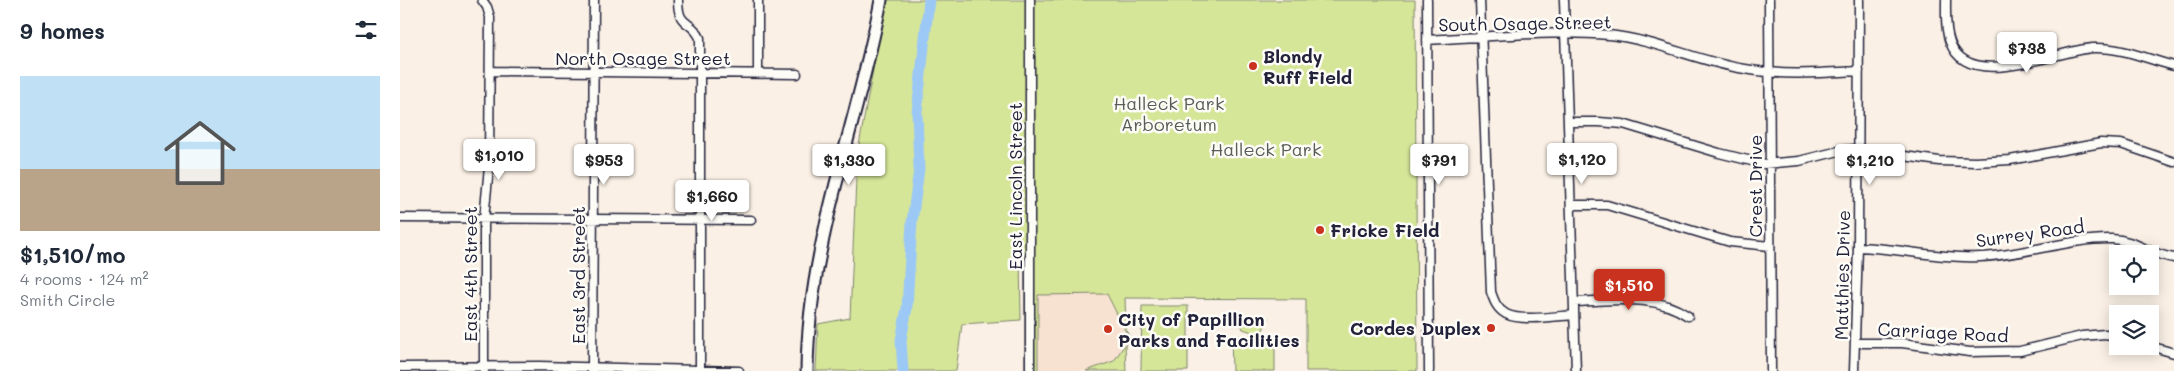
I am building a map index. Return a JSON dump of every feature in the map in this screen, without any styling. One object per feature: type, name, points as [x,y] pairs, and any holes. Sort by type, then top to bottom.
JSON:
[{"type":"main road","points":[[807,371],[809,316],[823,234],[867,66],[881,0]]},
{"type":"street","name":"East 4th Street","points":[[482,0],[488,7],[490,17],[489,167],[484,219],[484,369]]},
{"type":"street","name":"East 3rd Street","points":[[592,369],[594,0]]},
{"type":"street","points":[[678,0],[678,13],[681,19],[698,33],[700,39],[700,370]]},
{"type":"street","points":[[758,0],[758,73]]},
{"type":"street","name":"East Lincoln Street","points":[[1030,0],[1030,371]]},
{"type":"street","points":[[1428,0],[1429,371]]},
{"type":"street","points":[[1480,0],[1491,292],[1500,310],[1514,317],[1574,315]]},
{"type":"street","points":[[1564,0],[1576,371]]},
{"type":"street","name":"Crest Drive","points":[[1769,0],[1771,371]]},
{"type":"street","name":"Matthies Drive","points":[[1854,371],[1858,247],[1859,0]]},
{"type":"street","points":[[1946,0],[1947,29],[1950,43],[1963,59],[1977,66],[2018,64],[2091,48],[2112,48],[2174,66]]},
{"type":"street","name":"South Osage Street","points":[[1427,40],[1565,34],[1608,35],[1636,39],[1744,69],[1769,72],[1858,71]]},
{"type":"street","name":"North Osage Street","points":[[490,71],[797,74]]},
{"type":"street","points":[[1568,122],[1623,124],[1719,153],[1770,164],[1798,161],[1839,151],[1859,149],[1938,161],[1976,162],[2010,160],[2101,143],[2121,144],[2174,162]]},
{"type":"street","points":[[1571,205],[1607,205],[1730,242],[1770,246]]},
{"type":"street","points":[[400,218],[751,220]]},
{"type":"street","name":"Surrey Road","points":[[1858,247],[1884,248],[1957,258],[2015,254],[2088,240],[2113,239],[2129,241],[2174,258]]},
{"type":"street","points":[[1574,302],[1638,300],[1660,303],[1688,316]]},
{"type":"street","name":"Carriage Road","points":[[1855,343],[1902,343],[1970,352],[2020,351],[2082,336],[2109,334]]},
{"type":"street","points":[[2159,349],[2174,353]]},
{"type":"street","points":[[400,367],[739,371]]},
{"type":"shaded area","name":"City of Papillion Parks and Facilities","points":[[1107,294],[1129,338],[1114,361],[1086,371],[1038,371],[1038,295]]},
{"type":"green space","name":"Halleck Park","points":[[886,0],[1415,0],[1417,371],[1306,371],[1306,299],[1125,298],[1126,330],[1130,338],[1125,345],[1126,371],[1086,371],[1114,361],[1129,338],[1107,294],[1038,295],[1038,371],[1025,371],[1025,255],[1020,254],[1021,320],[962,324],[956,371],[816,371],[818,324],[850,318],[857,156]]},
{"type":"green space","points":[[1142,306],[1188,306],[1188,340],[1194,344],[1188,347],[1188,371],[1141,371]]},
{"type":"green space","points":[[1252,316],[1268,318],[1263,330],[1255,333],[1243,329],[1239,319]]},
{"type":"green space","points":[[1231,336],[1275,336],[1275,371],[1232,371]]},
{"type":"waterway","points":[[903,371],[901,340],[907,308],[912,222],[919,169],[917,112],[929,0]]},
{"type":"place","name":"Blondy Ruff Field","points":[[1253,66]]},
{"type":"place","name":"Fricke Field","points":[[1320,230]]},
{"type":"place","name":"Cordes Duplex","points":[[1491,328]]},
{"type":"place","name":"City of Papillion Parks and Facilities","points":[[1108,329]]},
{"type":"park label","name":"Halleck Park Arboretum","points":[[1169,113]]}]
